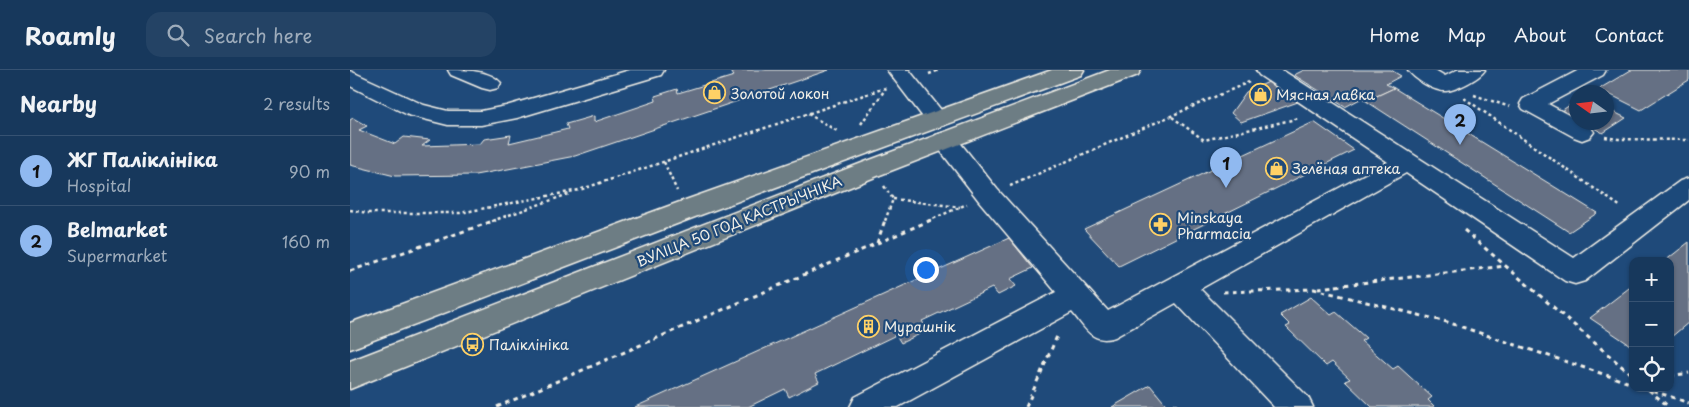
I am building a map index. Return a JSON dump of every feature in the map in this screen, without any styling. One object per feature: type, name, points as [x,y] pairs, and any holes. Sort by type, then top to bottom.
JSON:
[{"type":"main road","name":"ВУЛІЦА 50 ГОД КАСТРЫЧНІКА","points":[[350,375],[941,130],[1073,70]]},
{"type":"main road","name":"ВУЛІЦА 50 ГОД КАСТРЫЧНІКА","points":[[350,336],[686,210],[1130,70]]},
{"type":"lane","points":[[460,70],[490,84]]},
{"type":"lane","points":[[350,78],[416,110],[448,118],[481,118],[509,113],[653,70]]},
{"type":"lane","points":[[1418,70],[1445,85],[1474,70]]},
{"type":"lane","points":[[1582,132],[1531,104],[1594,70]]},
{"type":"lane","points":[[1269,71],[1575,273],[1689,187]]},
{"type":"lane","points":[[897,80],[941,130],[988,195],[1104,328],[1182,290],[1407,162]]},
{"type":"lane","points":[[1182,290],[1296,407]]},
{"type":"lane","points":[[867,407],[1075,296]]},
{"type":"path","points":[[350,271],[897,80],[938,70]]},
{"type":"path","points":[[497,407],[1171,116],[1269,71]]},
{"type":"path","points":[[861,124],[897,80]]},
{"type":"path","points":[[1445,85],[1642,222]]},
{"type":"path","points":[[1171,116],[1204,140],[1308,117]]},
{"type":"path","points":[[664,162],[686,210]]},
{"type":"path","points":[[350,210],[367,213],[460,213],[579,190]]},
{"type":"path","points":[[893,199],[960,207]]},
{"type":"path","points":[[1460,227],[1629,373]]},
{"type":"path","points":[[1182,290],[1314,289],[1505,266]]},
{"type":"path","points":[[1314,289],[1447,322],[1629,383]]},
{"type":"path","points":[[1026,407],[1075,296]]},
{"type":"path","points":[[1674,375],[1689,373]]},
{"type":"path","points":[[1651,392],[1669,407]]},
{"type":"path","points":[[1656,392],[1689,403]]},
{"type":"building","points":[[737,70],[829,70],[575,156],[475,175],[395,176],[350,165],[350,120],[353,118],[367,126],[359,130],[395,144],[404,137],[430,140],[422,146],[480,144],[484,139],[511,135],[509,143],[568,129],[566,124],[594,116],[594,122],[656,101],[655,96],[677,89],[678,93],[734,76],[731,72]]},
{"type":"building","points":[[1304,70],[1391,70],[1401,76],[1386,84],[1394,88],[1366,101],[1362,98],[1345,107],[1294,75]]},
{"type":"building","points":[[1631,70],[1689,70],[1689,80],[1641,110],[1614,96],[1614,85],[1606,85]]},
{"type":"building","points":[[1271,81],[1298,102],[1241,122],[1231,113],[1246,92]]},
{"type":"building","points":[[1394,88],[1597,213],[1569,232],[1366,101]]},
{"type":"building","points":[[1569,106],[1569,115],[1561,111]]},
{"type":"building","points":[[1614,112],[1626,118],[1614,126]]},
{"type":"building","points":[[1314,122],[1354,150],[1119,266],[1084,229]]},
{"type":"building","name":"Мурашнік","points":[[1009,238],[1033,268],[1010,279],[1016,286],[998,295],[992,288],[922,321],[928,330],[901,343],[896,335],[815,374],[819,382],[789,397],[785,389],[748,407],[635,407]]},
{"type":"building","points":[[1689,242],[1689,322],[1674,335],[1674,257],[1670,257]]},
{"type":"building","points":[[1629,288],[1629,344],[1590,318]]},
{"type":"building","points":[[1311,297],[1331,315],[1336,312],[1366,338],[1361,341],[1393,369],[1398,366],[1432,397],[1428,400],[1435,407],[1372,407],[1345,381],[1350,379],[1332,362],[1326,366],[1286,327],[1290,325],[1280,315]]},
{"type":"building","points":[[1150,385],[1168,407],[1112,407]]},
{"type":"building","points":[[1175,403],[1179,407],[1168,407]]},
{"type":"place","name":"Золотой локон","points":[[715,93]]},
{"type":"place","name":"Мясная лавка","points":[[1260,94]]},
{"type":"place","name":"Belmarket","points":[[1460,145]]},
{"type":"place","name":"Зелёная аптека","points":[[1276,168]]},
{"type":"place","name":"ЖГ Паліклініка","points":[[1226,188]]},
{"type":"place","name":"Minskaya Pharmacia","points":[[1161,225]]},
{"type":"place","name":"Мурашнік","points":[[868,326]]},
{"type":"place","name":"Паліклініка","points":[[473,344]]}]
